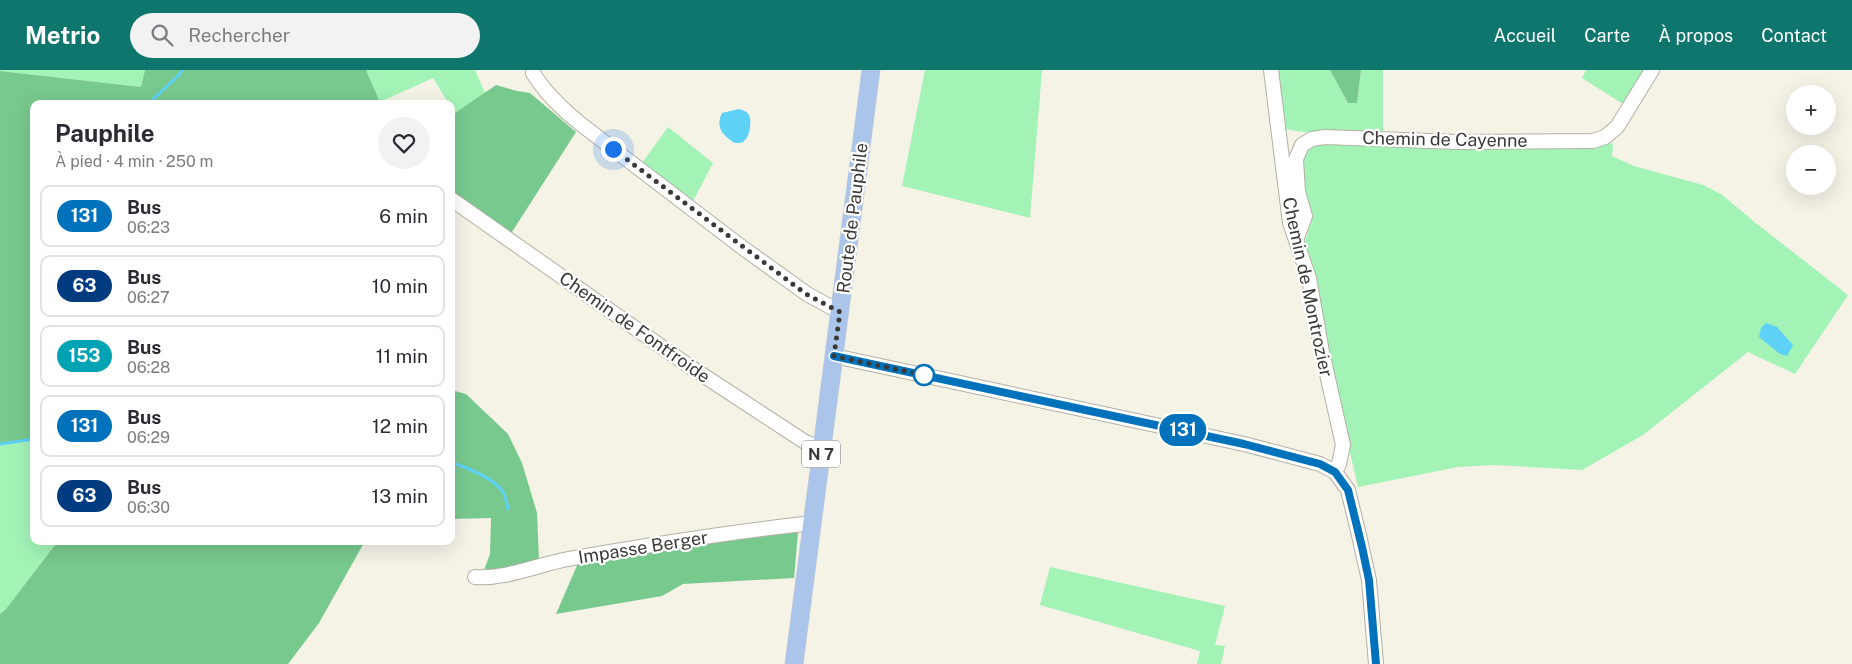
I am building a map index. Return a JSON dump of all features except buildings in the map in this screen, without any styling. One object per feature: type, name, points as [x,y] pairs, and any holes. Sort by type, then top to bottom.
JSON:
[{"type":"main road","name":"Route de Pauphile","points":[[794,664],[871,70]]},
{"type":"street","name":"Chemin de Montrozier","points":[[1271,70],[1290,223],[1309,278],[1322,352],[1344,445],[1335,472]]},
{"type":"street","name":"Chemin de Cayenne","points":[[1296,240],[1305,216],[1298,192],[1296,159],[1302,144],[1312,138],[1457,142],[1593,141],[1605,137],[1617,127],[1652,70]]},
{"type":"street","points":[[533,73],[558,106],[582,125],[806,294],[840,312]]},
{"type":"street","name":"Chemin de Fontfroide","points":[[455,202],[689,366],[800,438],[822,448]]},
{"type":"street","points":[[834,356],[1244,444],[1320,464],[1335,472],[1348,490],[1369,580],[1376,664]]},
{"type":"street","name":"Impasse Berger","points":[[475,577],[490,578],[550,563],[609,552],[758,529],[812,523]]},
{"type":"green space","points":[[0,70],[145,70],[141,87]]},
{"type":"green space","points":[[145,70],[366,70],[379,100],[30,100],[30,439],[0,445],[0,71],[141,87]]},
{"type":"green space","points":[[366,70],[475,70],[485,93],[455,113],[455,100],[447,100],[433,78],[384,100],[379,100]]},
{"type":"green space","points":[[925,70],[1042,70],[1030,218],[902,186]]},
{"type":"green space","points":[[1276,70],[1330,70],[1348,103],[1357,103],[1361,70],[1383,70],[1383,136],[1304,132],[1284,129]]},
{"type":"green space","points":[[1330,70],[1361,70],[1357,103],[1348,103]]},
{"type":"green space","points":[[1586,70],[1647,70],[1626,106],[1582,78]]},
{"type":"green space","points":[[496,85],[530,93],[576,132],[510,235],[455,195],[455,113]]},
{"type":"green space","points":[[668,127],[713,163],[692,203],[642,163]]},
{"type":"green space","points":[[1325,142],[1585,148],[1613,143],[1612,156],[1634,166],[1703,185],[1721,194],[1848,295],[1795,374],[1748,352],[1643,435],[1582,470],[1494,465],[1458,467],[1358,487],[1333,379],[1305,241],[1312,216],[1302,189],[1302,155],[1313,144]]},
{"type":"green space","points":[[455,391],[466,394],[508,434],[522,463],[537,513],[539,560],[497,572],[483,573],[490,554],[491,518],[455,519]]},
{"type":"green space","points":[[30,439],[30,545],[55,545],[6,609],[0,614],[0,445]]},
{"type":"green space","points":[[791,530],[798,533],[794,578],[683,584],[662,596],[556,614],[579,561]]},
{"type":"green space","points":[[55,545],[363,545],[319,623],[288,664],[0,664],[0,614],[6,609]]},
{"type":"green space","points":[[1050,567],[1225,606],[1215,645],[1225,646],[1221,664],[1197,664],[1200,651],[1040,605]]},
{"type":"water","points":[[739,109],[748,114],[750,125],[749,133],[745,140],[735,143],[721,131],[719,123],[722,113]]},
{"type":"water","points":[[1766,323],[1777,327],[1793,345],[1787,356],[1780,354],[1759,337],[1761,328]]},
{"type":"waterway","points":[[152,100],[182,70]]},
{"type":"waterway","points":[[0,444],[30,440]]},
{"type":"waterway","points":[[455,464],[489,479],[501,489],[508,509]]},
{"type":"bus line","name":"131","points":[[834,356],[1184,430],[1320,464],[1335,472],[1348,490],[1362,547],[1369,580],[1376,664]]},
{"type":"route","points":[[613,149],[806,294],[840,312],[834,356],[924,375]]}]
